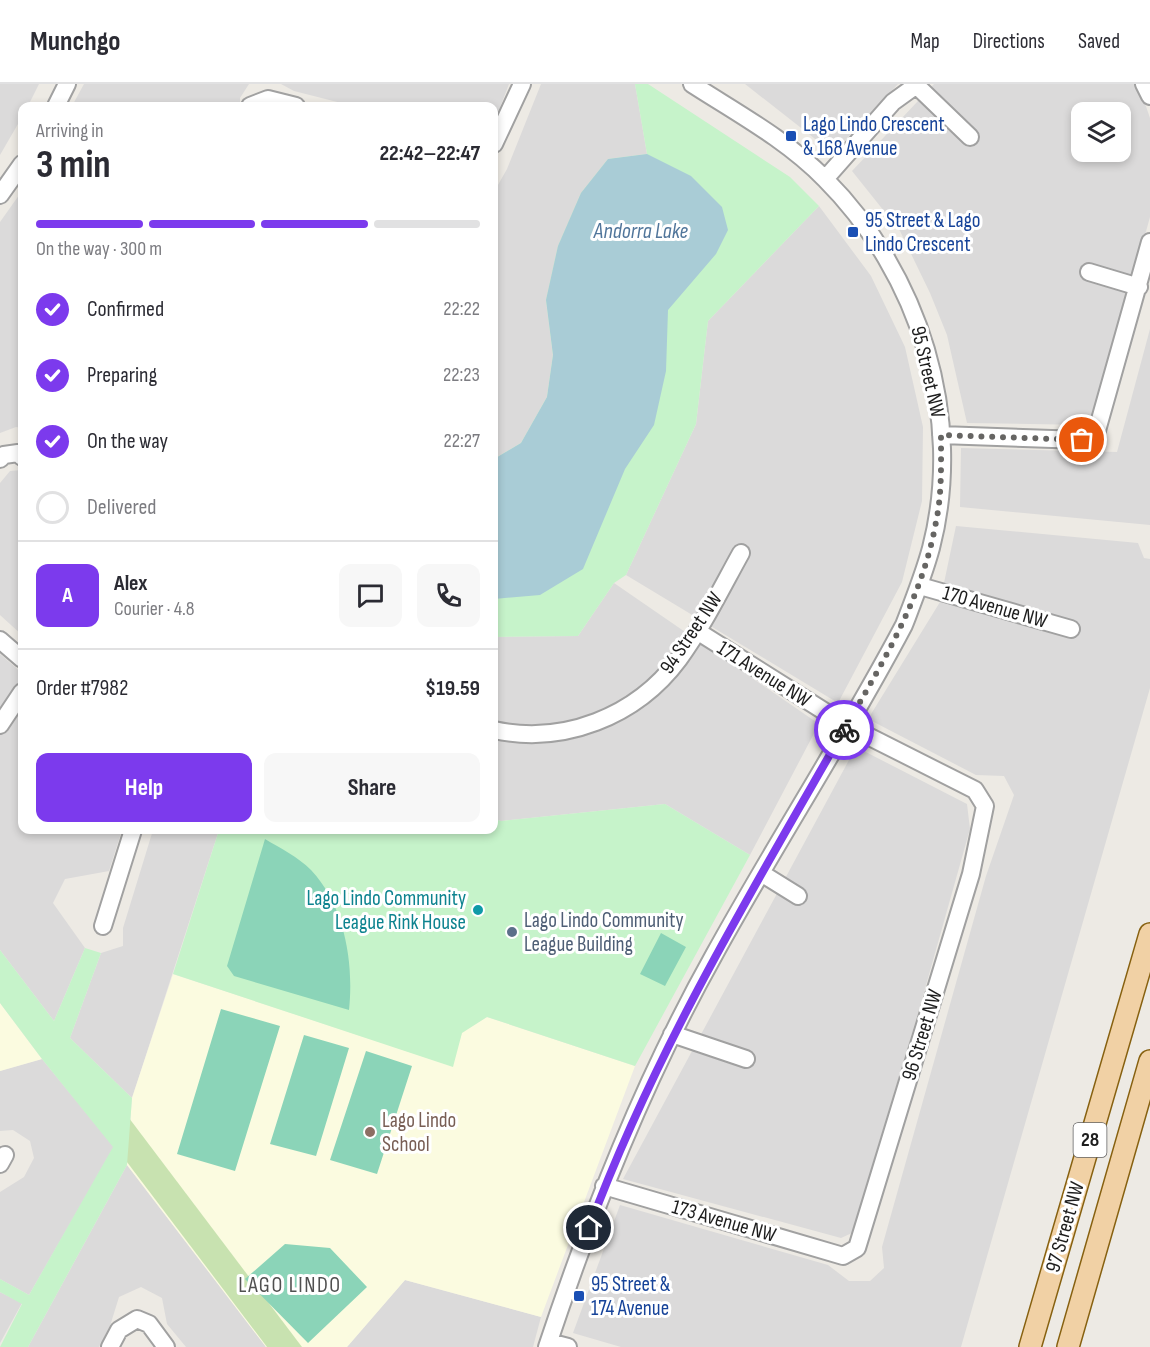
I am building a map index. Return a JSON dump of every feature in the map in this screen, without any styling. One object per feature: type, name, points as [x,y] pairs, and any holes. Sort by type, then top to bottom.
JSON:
[{"type":"main road","name":"97 Street NW","points":[[1030,1347],[1150,933]]},
{"type":"main road","name":"97 Street NW","points":[[1068,1347],[1150,1061]]},
{"type":"street","points":[[58,102],[67,84]]},
{"type":"street","points":[[498,135],[522,84]]},
{"type":"street","points":[[1144,84],[1150,96]]},
{"type":"street","points":[[825,179],[893,102],[918,85],[970,137]]},
{"type":"street","name":"95 Street NW","points":[[548,1344],[604,1186],[672,1034],[761,873],[888,654],[920,586],[937,519],[941,435],[934,381],[909,300],[872,235],[825,179],[777,140],[699,86]]},
{"type":"street","points":[[260,102],[268,99],[280,102]]},
{"type":"street","points":[[0,195],[18,170]]},
{"type":"street","points":[[941,435],[1082,440],[1096,434],[1150,242]]},
{"type":"street","points":[[1089,272],[1139,287]]},
{"type":"street","points":[[2,457],[18,453]]},
{"type":"street","name":"94 Street NW","points":[[498,731],[521,735],[578,729],[616,713],[640,699],[660,680],[697,631],[741,553]]},
{"type":"street","name":"170 Avenue NW","points":[[920,586],[1071,629]]},
{"type":"street","name":"171 Avenue NW","points":[[697,631],[846,725],[975,790],[985,806]]},
{"type":"street","points":[[0,640],[18,656]]},
{"type":"street","points":[[0,725],[18,698]]},
{"type":"street","name":"96 Street NW","points":[[843,1256],[857,1248],[971,874],[985,806]]},
{"type":"street","points":[[104,926],[132,834]]},
{"type":"street","points":[[761,873],[798,896]]},
{"type":"street","points":[[672,1034],[746,1059]]},
{"type":"street","name":"173 Avenue NW","points":[[604,1186],[843,1256]]},
{"type":"street","points":[[110,1347],[119,1330],[137,1319],[149,1324],[166,1347]]},
{"type":"street","points":[[548,1344],[568,1347]]},
{"type":"shaded area","points":[[0,84],[39,84],[30,102],[18,102],[18,124],[0,155]]},
{"type":"shaded area","points":[[84,84],[249,84],[240,102],[74,102]]},
{"type":"shaded area","points":[[281,84],[509,84],[498,113],[498,102],[337,102],[294,91]]},
{"type":"shaded area","points":[[541,84],[635,84],[647,154],[608,159],[546,300],[553,355],[547,397],[521,443],[498,457],[498,185],[507,169]]},
{"type":"shaded area","points":[[745,84],[898,84],[833,153]]},
{"type":"shaded area","points":[[934,84],[1136,84],[1140,89],[1150,118],[1150,217],[1094,420],[1087,425],[967,423],[947,335],[930,293],[900,231],[852,171]]},
{"type":"shaded area","points":[[18,197],[18,427],[0,433],[0,222]]},
{"type":"shaded area","points":[[819,206],[871,276],[905,347],[923,427],[922,501],[902,582],[838,703],[626,575],[696,424],[708,321]]},
{"type":"shaded area","points":[[1150,329],[1150,525],[960,507],[961,448],[1117,452]]},
{"type":"shaded area","points":[[18,470],[18,631],[0,615],[0,483],[10,471]]},
{"type":"shaded area","points":[[956,526],[1138,543],[1144,558],[1150,559],[1150,688],[961,1347],[621,1347],[573,1333],[620,1205],[828,1265],[849,1281],[870,1281],[884,1268],[882,1247],[986,876],[1014,795],[1004,776],[976,775],[868,719],[940,602]]},
{"type":"shaded area","points":[[614,583],[819,724],[750,855],[665,804],[498,820],[498,637],[578,636]]},
{"type":"shaded area","points":[[0,654],[18,670],[18,834],[121,834],[109,871],[65,879],[53,903],[85,948],[54,1021],[0,950]]},
{"type":"shaded area","points":[[856,747],[967,804],[970,829],[852,1233],[841,1238],[623,1179]]},
{"type":"shaded area","points":[[152,834],[218,834],[132,1098],[70,1038],[101,953],[123,946],[123,928]]},
{"type":"shaded area","name":"Lago Lindo School","points":[[173,974],[452,1066],[462,1032],[487,1017],[635,1066],[541,1317],[405,1280],[347,1347],[266,1347],[127,1165],[132,1098]]},
{"type":"shaded area","points":[[0,1003],[42,1059],[0,1071]]},
{"type":"shaded area","points":[[42,1059],[114,1147],[29,1295],[0,1279],[0,1192],[24,1177],[34,1158],[30,1141],[13,1130],[0,1131],[0,1071]]},
{"type":"shaded area","points":[[127,1165],[266,1347],[186,1347],[167,1324],[162,1298],[141,1287],[119,1297],[110,1326],[99,1347],[28,1347]]},
{"type":"shaded area","points":[[405,1280],[541,1317],[533,1347],[347,1347]]},
{"type":"shaded area","points":[[0,1292],[22,1303],[0,1343]]},
{"type":"green space","name":"Andorra Lake","points":[[635,84],[648,84],[790,177],[819,206],[708,321],[696,424],[626,575],[614,583],[578,636],[498,637],[498,457],[521,443],[547,397],[553,355],[546,300],[558,246],[581,193],[608,159],[647,154]]},
{"type":"green space","points":[[665,804],[750,855],[635,1066],[487,1017],[462,1033],[453,1067],[173,974],[218,834],[498,834],[498,820]]},
{"type":"green space","points":[[265,839],[306,865],[323,884],[332,900],[345,936],[348,955],[349,1010],[234,976],[227,966]]},
{"type":"green space","points":[[661,933],[686,947],[665,986],[640,974]]},
{"type":"green space","points":[[85,948],[101,953],[70,1038],[132,1098],[127,1165],[28,1347],[0,1347],[22,1304],[0,1292],[0,1279],[29,1295],[113,1147],[0,1003],[0,950],[54,1021]]},
{"type":"green space","points":[[221,1009],[280,1026],[235,1171],[177,1154]]},
{"type":"green space","points":[[58,1024],[302,1347],[267,1347],[49,1059]]},
{"type":"green space","points":[[304,1035],[349,1048],[316,1156],[270,1144]]},
{"type":"green space","points":[[366,1051],[412,1066],[377,1174],[330,1160]]},
{"type":"green space","points":[[285,1244],[330,1248],[367,1287],[308,1343],[245,1279]]},
{"type":"water","name":"Andorra Lake","points":[[647,154],[691,176],[722,207],[728,230],[716,254],[668,310],[666,371],[654,425],[625,469],[583,569],[540,595],[498,599],[498,457],[521,443],[547,397],[553,355],[546,300],[558,246],[581,193],[608,159]]},
{"type":"way so far","points":[[844,730],[888,654],[920,586],[932,547],[937,519],[941,435],[1082,440]]},
{"type":"place","name":"Lago Lindo Crescent & 168 Avenue","points":[[791,136]]},
{"type":"place","name":"95 Street & Lago Lindo Crescent","points":[[853,232]]},
{"type":"place","name":"Lago Lindo Community League Rink House","points":[[478,910]]},
{"type":"place","name":"Lago Lindo Community League Building","points":[[512,932]]},
{"type":"place","name":"Lago Lindo School","points":[[370,1132]]},
{"type":"place","name":"95 Street & 174 Avenue","points":[[579,1296]]},
{"type":"district","name":"LAGO LINDO","points":[[290,1285]]},
{"type":"route","points":[[589,1228],[604,1186],[672,1034],[713,956],[844,730]]}]
